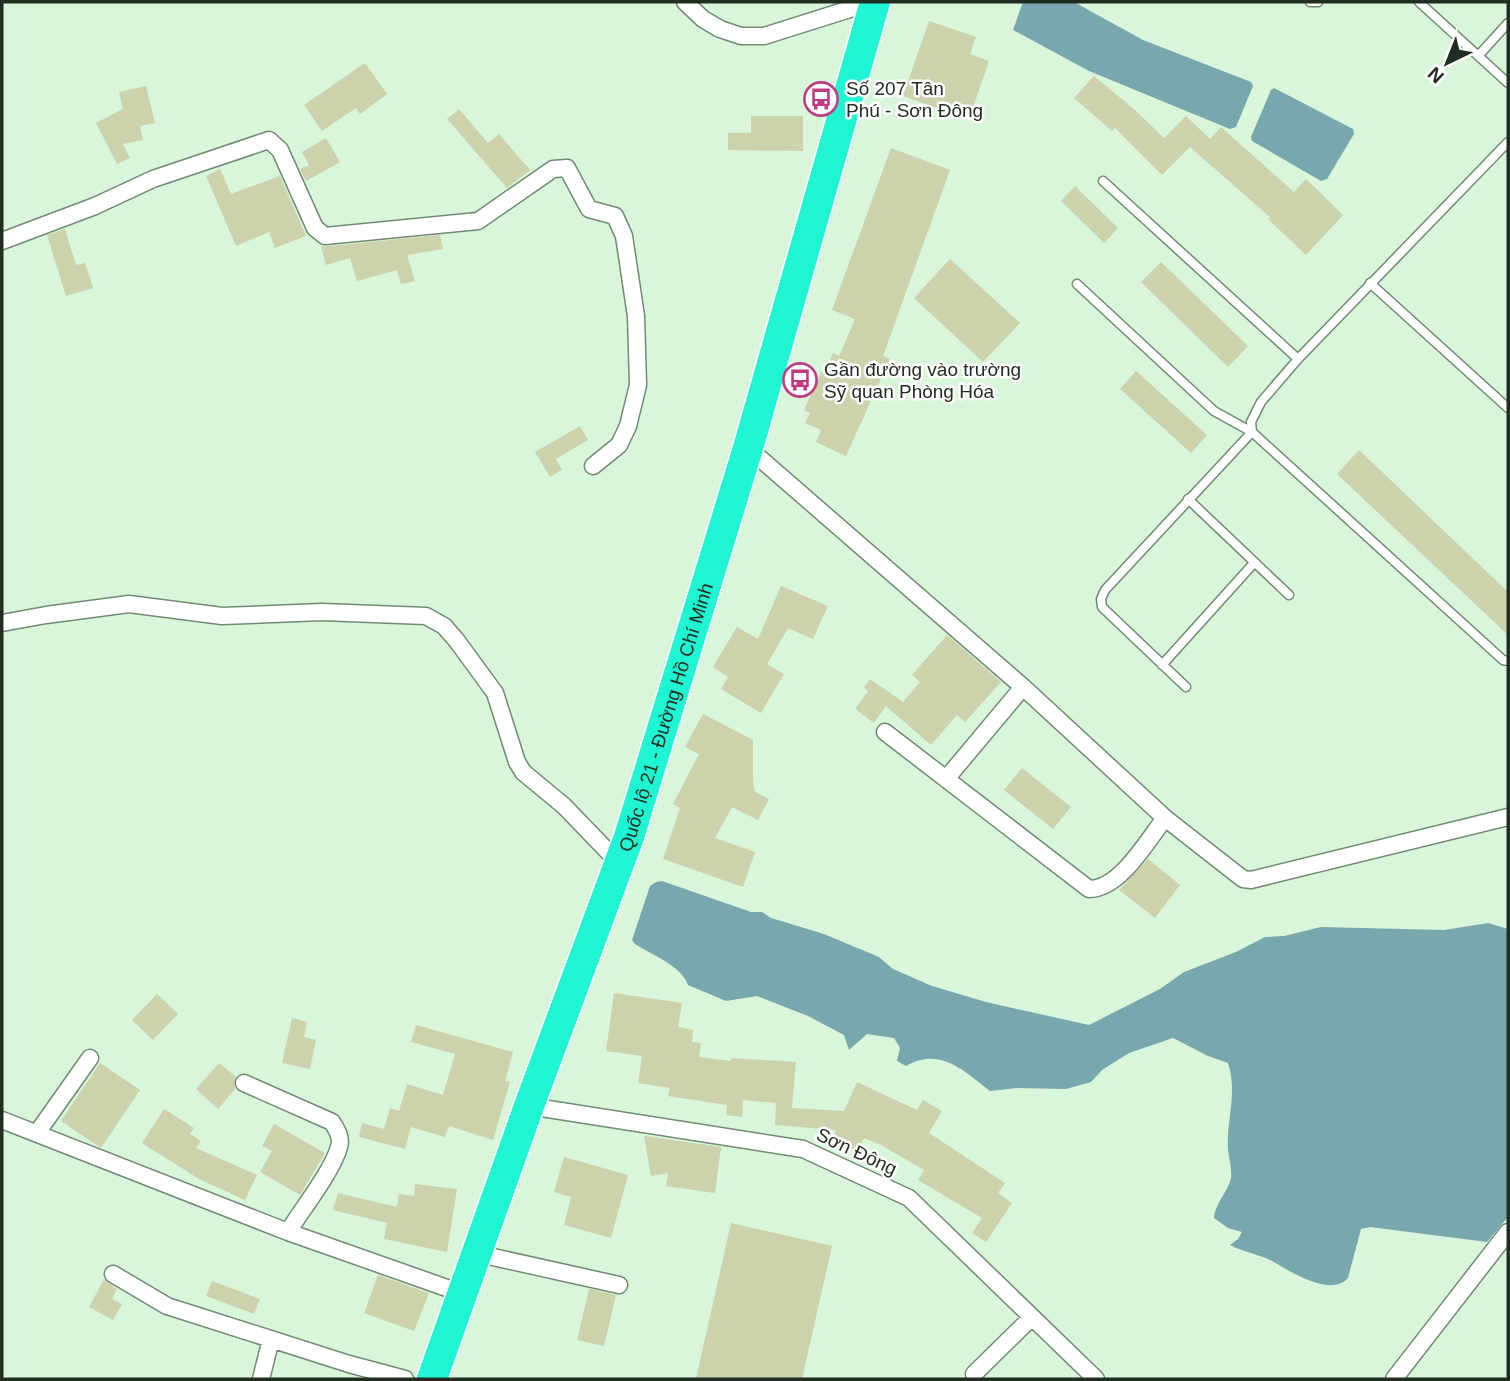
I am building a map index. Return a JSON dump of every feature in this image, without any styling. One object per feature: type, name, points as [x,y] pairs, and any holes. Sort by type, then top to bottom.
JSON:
[{"type":"highway","name":"Quốc lộ 21 - Đường Hồ Chí Minh","points":[[432,1379],[528,1106],[619,863],[748,447],[874,2]]},
{"type":"street","points":[[684,2],[703,19],[720,29],[741,36],[764,36],[874,2]]},
{"type":"street","points":[[2,241],[95,206],[153,179],[269,140],[280,150],[315,228],[325,236],[478,221],[552,169],[567,168],[589,209],[615,215],[624,236],[636,316],[638,385],[628,426],[619,446],[593,466]]},
{"type":"street","points":[[748,447],[1023,687],[1164,818],[1234,874],[1251,880],[1508,817]]},
{"type":"street","points":[[2,623],[129,604],[222,616],[322,612],[426,616],[444,626],[495,693],[517,762],[523,772],[564,806],[619,863]]},
{"type":"street","points":[[946,779],[1023,687]]},
{"type":"street","points":[[885,732],[1089,889],[1098,889],[1119,876],[1164,818]]},
{"type":"street","points":[[37,1133],[90,1058]]},
{"type":"street","points":[[244,1083],[332,1122],[339,1134],[340,1146],[331,1165],[288,1232]]},
{"type":"street","name":"Sơn Đông","points":[[528,1106],[803,1149],[909,1198],[1096,1379]]},
{"type":"street","points":[[2,1120],[288,1232],[461,1293]]},
{"type":"street","points":[[1394,1379],[1508,1232]]},
{"type":"street","points":[[475,1253],[619,1284]]},
{"type":"street","points":[[113,1275],[167,1306],[405,1379]]},
{"type":"street","points":[[974,1374],[1032,1317]]},
{"type":"street","points":[[261,1379],[271,1339]]},
{"type":"lane","points":[[1310,2],[1318,2]]},
{"type":"lane","points":[[1419,2],[1508,83]]},
{"type":"lane","points":[[1479,55],[1508,23]]},
{"type":"lane","points":[[1186,687],[1102,607],[1101,599],[1105,590],[1252,432],[1251,422],[1261,402],[1298,359],[1508,142]]},
{"type":"lane","points":[[1103,181],[1298,359]]},
{"type":"lane","points":[[1370,283],[1508,408]]},
{"type":"lane","points":[[1077,284],[1214,411],[1252,432],[1508,662]]},
{"type":"lane","points":[[1188,499],[1289,594]]},
{"type":"lane","points":[[1162,665],[1254,563]]},
{"type":"water","points":[[1023,2],[1074,2],[1143,40],[1251,82],[1253,86],[1236,127],[1230,129],[1089,71],[1013,30]]},
{"type":"water","points":[[1274,88],[1353,129],[1354,134],[1327,179],[1321,181],[1252,141],[1251,137]]},
{"type":"water","points":[[662,881],[824,934],[879,957],[893,969],[932,986],[986,1002],[1089,1025],[1160,989],[1184,972],[1236,952],[1265,937],[1284,936],[1321,927],[1444,930],[1488,923],[1508,929],[1508,1217],[1487,1242],[1370,1227],[1361,1229],[1348,1278],[1331,1285],[1310,1281],[1267,1259],[1230,1245],[1242,1232],[1228,1228],[1214,1218],[1231,1178],[1228,1139],[1232,1085],[1228,1063],[1173,1038],[1129,1053],[1102,1070],[1091,1082],[1066,1089],[1017,1088],[990,1091],[961,1069],[941,1060],[918,1061],[906,1066],[897,1061],[900,1048],[894,1038],[867,1034],[849,1050],[844,1035],[808,1016],[757,996],[726,1001],[688,985],[680,972],[635,944],[632,940],[650,886]]},
{"type":"building","points":[[929,21],[976,37],[970,54],[989,61],[969,119],[903,96]]},
{"type":"building","points":[[365,63],[387,94],[360,114],[356,108],[322,131],[304,105]]},
{"type":"building","points":[[1094,76],[1164,138],[1186,116],[1210,139],[1221,127],[1294,192],[1306,179],[1343,215],[1306,255],[1268,219],[1270,217],[1190,147],[1162,175],[1115,128],[1112,131],[1074,98]]},
{"type":"building","points":[[146,86],[155,123],[140,126],[143,140],[123,144],[130,158],[117,164],[96,123],[123,109],[119,92]]},
{"type":"building","points":[[459,109],[488,143],[499,134],[530,170],[507,188],[447,119]]},
{"type":"building","points":[[751,116],[803,116],[803,151],[728,150],[728,133],[751,133]]},
{"type":"building","points":[[326,138],[340,162],[306,181],[300,169],[309,165],[302,152]]},
{"type":"building","points":[[891,148],[950,170],[883,356],[890,359],[846,456],[816,442],[821,430],[805,423],[810,413],[804,410],[833,353],[839,356],[855,319],[832,310]]},
{"type":"building","points":[[220,169],[231,194],[280,176],[306,236],[275,248],[269,232],[236,246],[206,176]]},
{"type":"building","points":[[1075,186],[1118,228],[1104,243],[1061,201]]},
{"type":"building","points":[[65,229],[76,265],[85,263],[93,288],[66,296],[47,235]]},
{"type":"building","points":[[440,235],[443,249],[407,255],[415,281],[401,284],[397,270],[357,281],[350,258],[326,265],[321,247]]},
{"type":"building","points":[[950,259],[1020,323],[983,362],[914,298]]},
{"type":"building","points":[[1161,262],[1248,346],[1228,367],[1141,282]]},
{"type":"building","points":[[1136,371],[1207,435],[1191,453],[1120,389]]},
{"type":"building","points":[[580,426],[588,440],[556,459],[562,470],[550,477],[535,452]]},
{"type":"building","points":[[1359,450],[1508,592],[1508,635],[1337,474]]},
{"type":"building","points":[[781,586],[828,606],[813,639],[788,628],[767,664],[784,674],[761,713],[721,689],[728,677],[713,667],[737,627],[758,639]]},
{"type":"building","points":[[947,635],[1001,682],[965,722],[957,715],[931,745],[886,706],[874,723],[855,709],[868,691],[864,687],[870,679],[903,702],[920,682],[912,675]]},
{"type":"building","points":[[703,714],[753,740],[755,792],[769,799],[758,820],[732,807],[715,838],[755,852],[743,887],[663,859],[680,808],[673,804],[699,754],[685,747]]},
{"type":"building","points":[[1022,768],[1071,807],[1053,829],[1004,790]]},
{"type":"building","points":[[1148,859],[1180,885],[1155,918],[1119,890]]},
{"type":"building","points":[[614,993],[682,1003],[678,1027],[693,1030],[692,1042],[701,1043],[699,1057],[731,1061],[731,1058],[796,1062],[792,1108],[844,1111],[857,1082],[917,1110],[923,1100],[942,1111],[929,1133],[1005,1183],[998,1193],[1012,1203],[986,1242],[972,1233],[982,1218],[918,1180],[924,1170],[881,1145],[864,1138],[857,1152],[832,1140],[836,1130],[775,1125],[776,1103],[743,1100],[742,1117],[726,1115],[727,1105],[668,1096],[670,1088],[638,1083],[642,1056],[606,1051]]},
{"type":"building","points":[[157,994],[178,1014],[153,1040],[132,1020]]},
{"type":"building","points":[[292,1018],[307,1022],[304,1037],[316,1040],[310,1069],[282,1063]]},
{"type":"building","points":[[416,1025],[513,1052],[505,1081],[510,1082],[493,1140],[449,1126],[445,1137],[411,1127],[405,1149],[359,1137],[362,1123],[384,1129],[390,1108],[399,1111],[407,1084],[443,1095],[455,1054],[411,1042]]},
{"type":"building","points":[[100,1063],[140,1090],[101,1148],[61,1121]]},
{"type":"building","points":[[219,1063],[236,1077],[235,1089],[218,1109],[196,1089]]},
{"type":"building","points":[[164,1109],[194,1128],[190,1134],[201,1141],[196,1148],[257,1175],[245,1200],[199,1179],[142,1143]]},
{"type":"building","points":[[274,1124],[325,1153],[300,1195],[260,1172],[272,1151],[262,1146]]},
{"type":"building","points":[[644,1136],[721,1147],[715,1193],[666,1186],[668,1173],[651,1176]]},
{"type":"building","points":[[564,1157],[628,1175],[611,1238],[564,1225],[571,1197],[554,1192]]},
{"type":"building","points":[[415,1184],[457,1189],[447,1252],[384,1239],[387,1223],[333,1210],[338,1193],[397,1207],[399,1194],[414,1196]]},
{"type":"building","points":[[731,1223],[832,1246],[802,1379],[696,1379]]},
{"type":"building","points":[[378,1275],[429,1293],[414,1331],[364,1313]]},
{"type":"building","points":[[104,1279],[117,1289],[112,1299],[122,1304],[113,1320],[89,1307]]},
{"type":"building","points":[[212,1281],[260,1299],[254,1314],[206,1296]]},
{"type":"building","points":[[589,1289],[616,1295],[604,1346],[577,1340]]},
{"type":"place","name":"Số 207 Tân Phú - Sơn Đông","points":[[821,99]]},
{"type":"place","name":"Gần đường vào trường Sỹ quan Phòng Hóa","points":[[800,380]]}]
